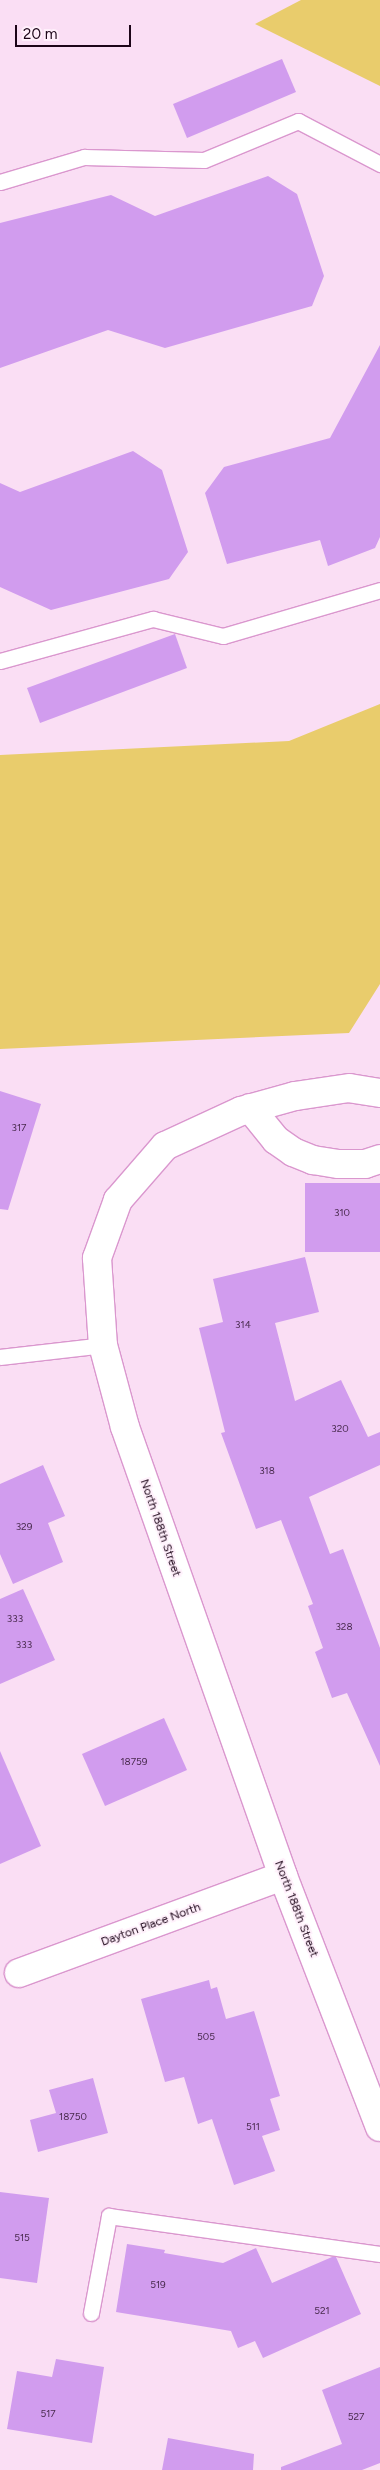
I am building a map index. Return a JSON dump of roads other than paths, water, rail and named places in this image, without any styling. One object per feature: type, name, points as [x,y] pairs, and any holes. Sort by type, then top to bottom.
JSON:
[{"type":"street","name":"North 188th Street","points":[[380,1093],[349,1088],[294,1096],[250,1108],[165,1146],[118,1200],[97,1258],[103,1345],[125,1427],[283,1876],[380,2127]]},
{"type":"street","points":[[250,1108],[276,1140],[293,1152],[313,1160],[365,1164],[380,1159]]},
{"type":"street","name":"Dayton Place North","points":[[19,1973],[283,1876]]},
{"type":"lane","points":[[0,182],[84,157],[204,160],[298,121],[380,164]]},
{"type":"lane","points":[[0,661],[153,619],[223,636],[380,590]]},
{"type":"lane","points":[[0,1357],[103,1345]]},
{"type":"lane","points":[[91,2313],[109,2216],[380,2254]]}]
